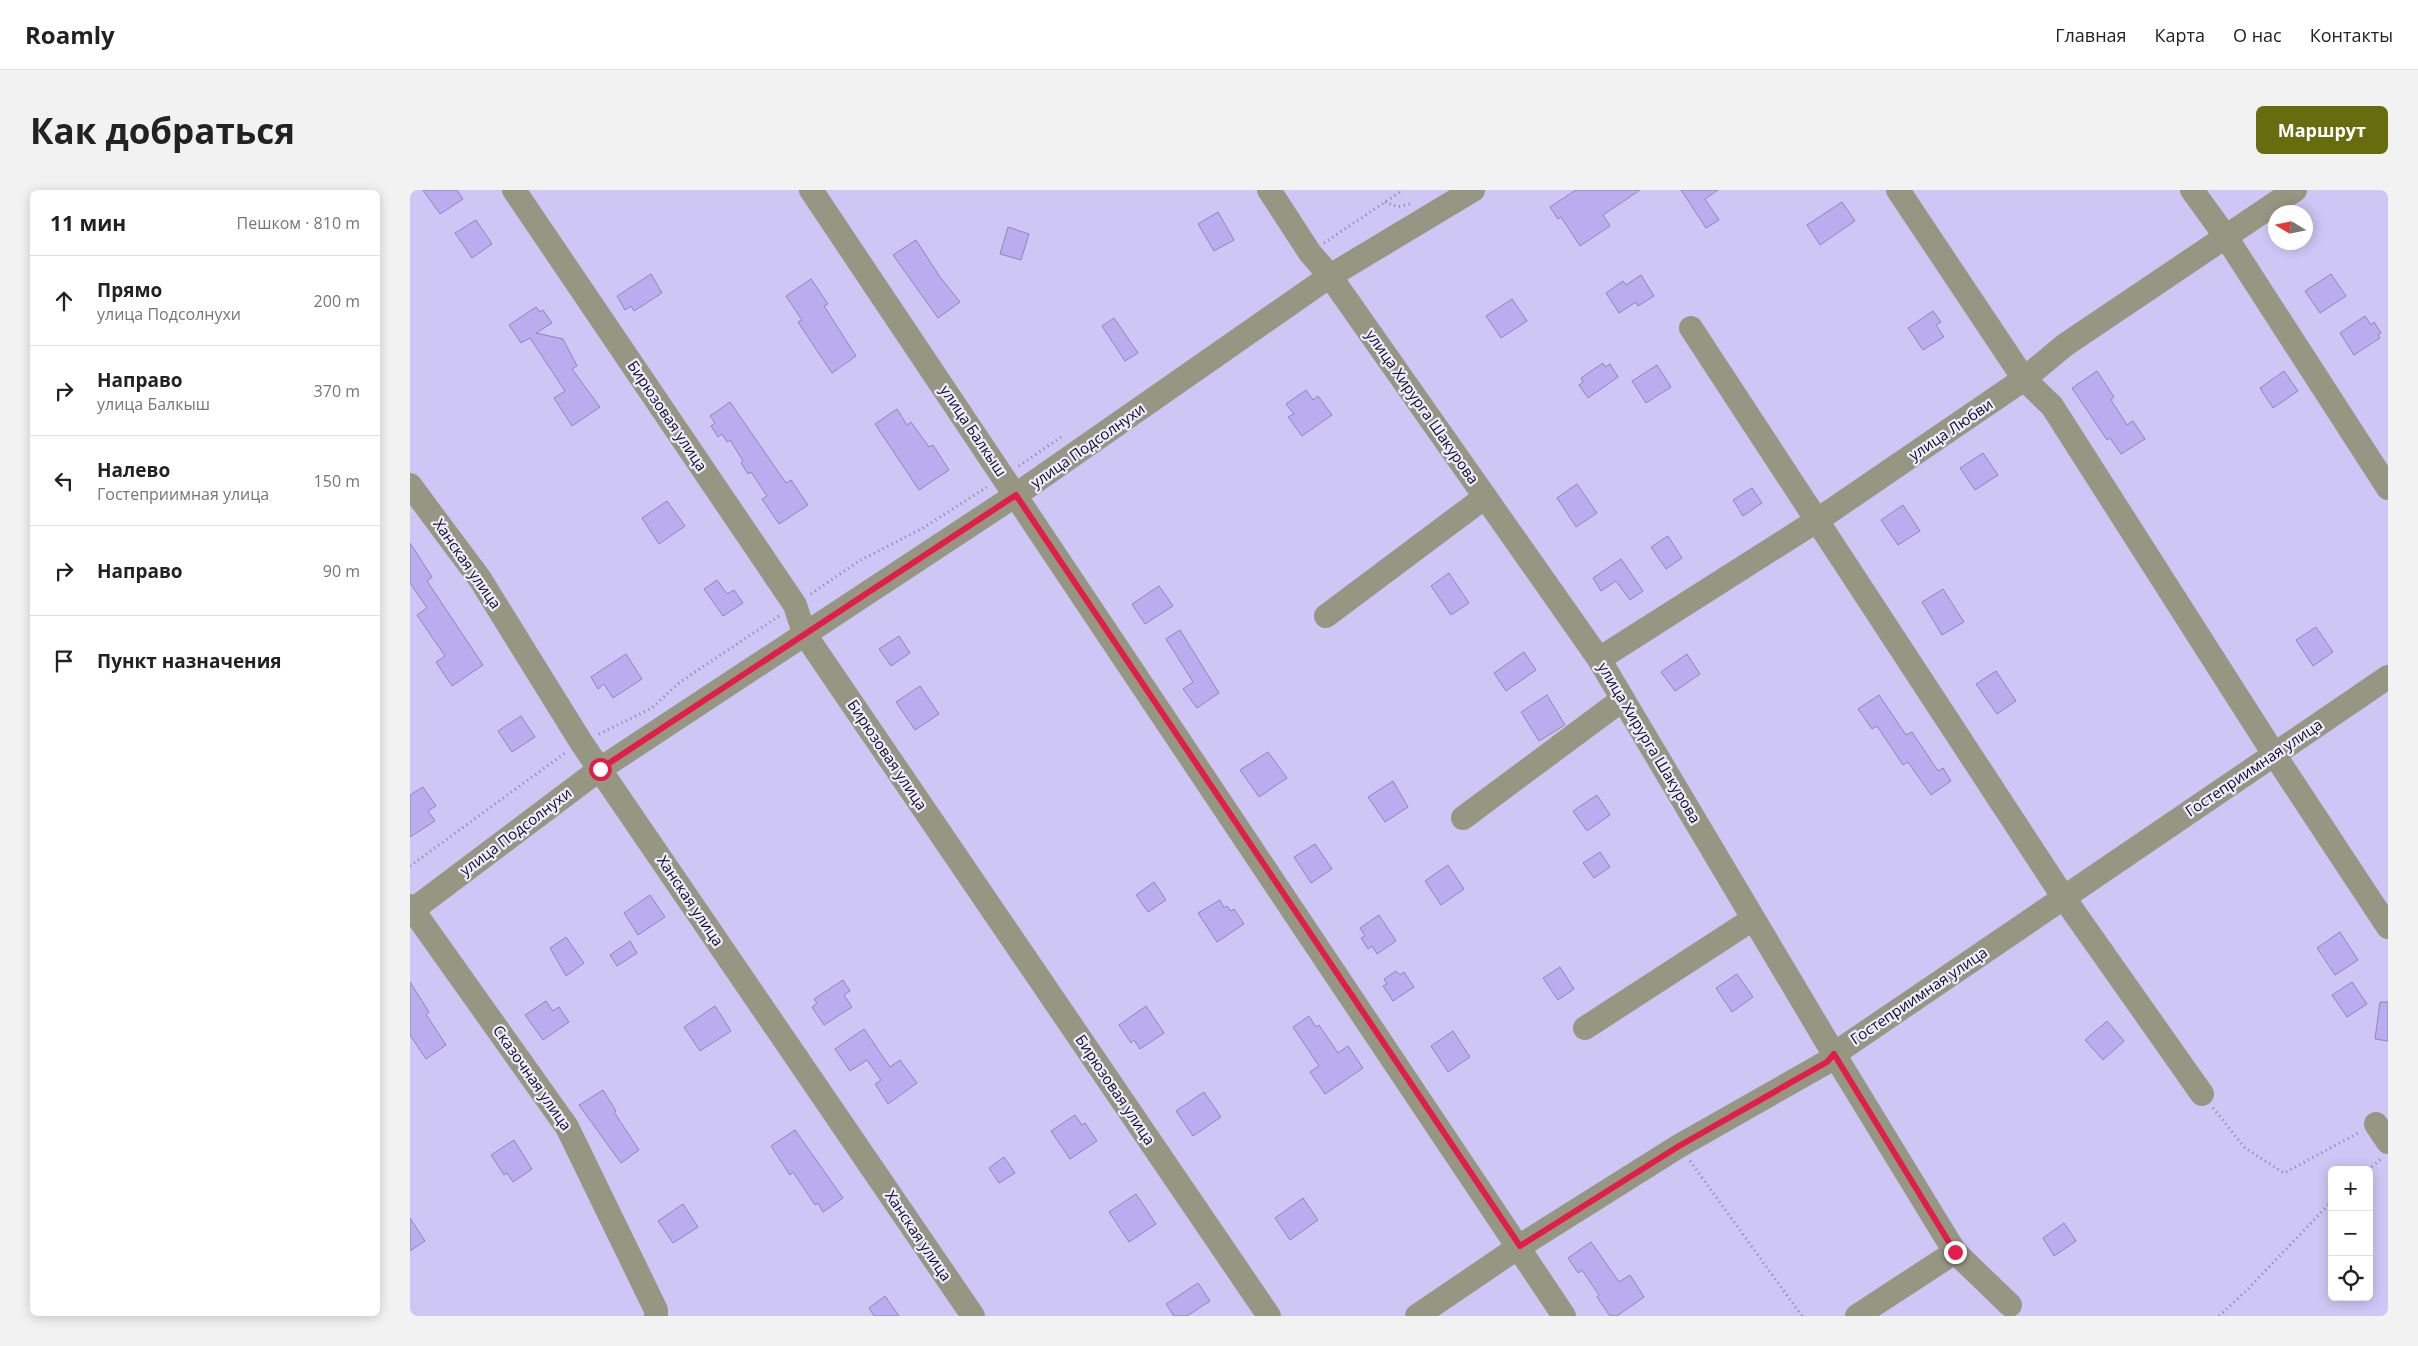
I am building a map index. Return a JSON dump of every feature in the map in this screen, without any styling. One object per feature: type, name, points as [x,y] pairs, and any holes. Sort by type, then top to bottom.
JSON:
[{"type":"street","name":"Бирюзовая улица","points":[[514,190],[795,605],[804,633],[1268,1316]]},
{"type":"street","name":"улица Балкыш","points":[[811,190],[1520,1246],[1564,1316]]},
{"type":"street","name":"улица Хирурга Шакурова","points":[[1268,190],[1599,659],[1834,1054],[1955,1252],[2010,1305]]},
{"type":"street","name":"улица Подсолнухи","points":[[411,909],[600,769],[804,633],[1010,486],[1330,276],[1473,190]]},
{"type":"street","points":[[1898,190],[2024,379],[2052,406],[2274,754],[2388,927]]},
{"type":"street","points":[[2192,190],[2226,237],[2388,488]]},
{"type":"street","name":"улица Любви","points":[[1599,659],[1816,521],[2024,379],[2065,346],[2295,190]]},
{"type":"street","points":[[1691,328],[2064,898],[2202,1094]]},
{"type":"street","name":"Ханская улица","points":[[410,485],[480,578],[581,742],[973,1316]]},
{"type":"street","points":[[1326,616],[1485,497]]},
{"type":"street","name":"Гостеприимная улица","points":[[1416,1316],[1520,1246],[1679,1146],[1827,1062],[1834,1054],[2388,677]]},
{"type":"street","points":[[1463,818],[1623,699]]},
{"type":"street","name":"Сказочная улица","points":[[411,909],[567,1127],[656,1310],[656,1316]]},
{"type":"street","points":[[1585,1028],[1753,919]]},
{"type":"street","points":[[1857,1316],[1955,1252]]},
{"type":"path","points":[[1310,252],[1403,190]]},
{"type":"path","points":[[410,866],[581,742],[652,708],[680,682],[859,561],[1010,486],[1068,432]]},
{"type":"path","points":[[2202,1094],[2245,1148],[2284,1173],[2382,1133]]},
{"type":"path","points":[[1679,1146],[1802,1316]]},
{"type":"path","points":[[2373,1166],[2388,1153]]},
{"type":"path","points":[[2219,1316],[2245,1292],[2328,1205]]},
{"type":"building","points":[[423,190],[457,190],[463,199],[440,214]]},
{"type":"building","points":[[1576,190],[1640,190],[1603,215],[1610,226],[1580,246],[1561,217],[1558,219],[1550,207]]},
{"type":"building","points":[[1681,190],[1718,190],[1705,199],[1719,220],[1706,228]]},
{"type":"building","points":[[1842,202],[1855,221],[1820,245],[1807,225]]},
{"type":"building","points":[[1218,212],[1234,240],[1214,251],[1198,224]]},
{"type":"building","points":[[476,220],[492,244],[472,258],[455,233]]},
{"type":"building","points":[[1008,227],[1029,234],[1021,260],[1000,254]]},
{"type":"building","points":[[916,240],[940,277],[960,302],[938,318],[893,255]]},
{"type":"building","points":[[651,274],[662,293],[634,311],[631,306],[625,310],[617,296]]},
{"type":"building","points":[[2331,274],[2346,296],[2320,313],[2305,291]]},
{"type":"building","points":[[1641,275],[1654,296],[1638,306],[1636,302],[1619,313],[1606,293],[1623,281],[1626,285]]},
{"type":"building","points":[[811,279],[828,304],[824,306],[856,356],[832,373],[798,322],[802,320],[786,296]]},
{"type":"building","points":[[1512,299],[1527,321],[1501,338],[1486,316]]},
{"type":"building","points":[[536,307],[540,312],[543,310],[552,323],[536,333],[563,339],[577,366],[572,369],[600,407],[572,426],[554,398],[565,391],[530,338],[521,343],[509,325]]},
{"type":"building","points":[[1933,311],[1941,322],[1936,325],[1944,337],[1923,350],[1908,328]]},
{"type":"building","points":[[2365,316],[2371,325],[2374,322],[2381,333],[2378,335],[2380,338],[2354,355],[2340,333]]},
{"type":"building","points":[[1114,318],[1138,353],[1125,361],[1102,326]]},
{"type":"building","points":[[1603,363],[1605,367],[1610,364],[1618,377],[1588,398],[1579,385],[1583,382],[1581,378]]},
{"type":"building","points":[[1657,365],[1671,387],[1646,403],[1632,381]]},
{"type":"building","points":[[2097,371],[2114,397],[2111,400],[2127,425],[2133,421],[2145,439],[2121,454],[2110,438],[2107,440],[2072,388]]},
{"type":"building","points":[[2284,371],[2298,391],[2273,408],[2260,388]]},
{"type":"building","points":[[1306,390],[1313,400],[1318,396],[1332,415],[1302,436],[1288,417],[1294,414],[1286,404]]},
{"type":"building","points":[[730,402],[786,483],[791,480],[808,505],[779,524],[762,499],[767,496],[751,472],[748,474],[741,463],[743,461],[730,440],[727,442],[722,434],[718,437],[711,426],[715,423],[710,416]]},
{"type":"building","points":[[897,409],[907,425],[911,422],[929,447],[933,445],[949,470],[919,490],[875,424]]},
{"type":"building","points":[[1983,453],[1998,475],[1975,490],[1960,468]]},
{"type":"building","points":[[1577,484],[1597,513],[1576,527],[1557,498]]},
{"type":"building","points":[[1752,488],[1762,503],[1743,516],[1733,500]]},
{"type":"building","points":[[667,501],[685,526],[659,544],[642,518]]},
{"type":"building","points":[[1903,505],[1920,531],[1898,545],[1881,520]]},
{"type":"building","points":[[1668,536],[1682,558],[1666,569],[1651,547]]},
{"type":"building","points":[[410,543],[432,577],[427,581],[483,665],[452,686],[436,662],[445,656],[417,615],[427,608],[410,583]]},
{"type":"building","points":[[1621,559],[1643,591],[1630,600],[1616,581],[1601,591],[1593,578]]},
{"type":"building","points":[[1449,573],[1469,603],[1451,615],[1431,586]]},
{"type":"building","points":[[717,580],[727,594],[734,590],[743,603],[723,616],[704,589]]},
{"type":"building","points":[[1159,586],[1173,606],[1145,624],[1132,604]]},
{"type":"building","points":[[1943,589],[1964,622],[1942,635],[1922,602]]},
{"type":"building","points":[[2316,627],[2333,652],[2313,666],[2296,640]]},
{"type":"building","points":[[1180,630],[1219,693],[1197,708],[1183,689],[1193,682],[1166,639]]},
{"type":"building","points":[[899,636],[910,653],[891,666],[879,649]]},
{"type":"building","points":[[1524,652],[1536,670],[1506,691],[1494,673]]},
{"type":"building","points":[[626,654],[642,679],[613,698],[604,684],[598,689],[591,677]]},
{"type":"building","points":[[1687,654],[1700,674],[1675,691],[1661,672]]},
{"type":"building","points":[[1996,671],[2016,701],[1997,714],[1976,684]]},
{"type":"building","points":[[920,686],[939,714],[915,730],[896,702]]},
{"type":"building","points":[[1547,695],[1565,725],[1539,741],[1521,712]]},
{"type":"building","points":[[1879,695],[1906,735],[1912,732],[1938,771],[1943,768],[1951,781],[1931,795],[1908,762],[1903,765],[1877,726],[1872,729],[1858,709]]},
{"type":"building","points":[[521,716],[535,737],[512,752],[498,731]]},
{"type":"building","points":[[1268,752],[1287,778],[1259,797],[1240,770]]},
{"type":"building","points":[[1393,781],[1408,807],[1385,822],[1368,797]]},
{"type":"building","points":[[423,787],[436,806],[428,811],[435,821],[410,837],[410,795]]},
{"type":"building","points":[[1597,795],[1610,815],[1587,831],[1573,811]]},
{"type":"building","points":[[1315,844],[1332,869],[1311,883],[1294,857]]},
{"type":"building","points":[[1600,852],[1610,867],[1594,878],[1583,863]]},
{"type":"building","points":[[1448,865],[1464,889],[1441,905],[1425,881]]},
{"type":"building","points":[[1154,882],[1166,900],[1148,912],[1136,895]]},
{"type":"building","points":[[650,895],[665,917],[638,935],[624,913]]},
{"type":"building","points":[[1220,900],[1224,908],[1227,906],[1231,911],[1234,909],[1244,924],[1217,942],[1198,913]]},
{"type":"building","points":[[1379,915],[1396,941],[1377,954],[1372,946],[1368,949],[1361,938],[1365,936],[1360,928]]},
{"type":"building","points":[[2340,932],[2358,960],[2335,975],[2317,948]]},
{"type":"building","points":[[566,937],[584,963],[566,976],[550,948]]},
{"type":"building","points":[[630,941],[637,953],[617,966],[610,955]]},
{"type":"building","points":[[1560,967],[1574,989],[1558,1000],[1543,978]]},
{"type":"building","points":[[1396,971],[1400,975],[1404,972],[1414,987],[1393,1001],[1383,986],[1387,984],[1384,979]]},
{"type":"building","points":[[1737,974],[1753,997],[1732,1012],[1716,988]]},
{"type":"building","points":[[843,980],[850,991],[844,995],[852,1007],[824,1025],[812,1007],[817,1003],[814,999]]},
{"type":"building","points":[[410,982],[429,1012],[426,1014],[446,1045],[426,1059],[410,1035]]},
{"type":"building","points":[[2352,982],[2367,1004],[2347,1017],[2332,995]]},
{"type":"building","points":[[546,1001],[553,1011],[559,1007],[569,1022],[543,1040],[525,1015]]},
{"type":"building","points":[[2380,1002],[2388,1002],[2388,1041],[2375,1039]]},
{"type":"building","points":[[715,1006],[731,1031],[700,1051],[684,1027]]},
{"type":"building","points":[[1146,1006],[1164,1033],[1140,1049],[1134,1040],[1131,1043],[1119,1025]]},
{"type":"building","points":[[1309,1016],[1316,1027],[1319,1025],[1338,1053],[1348,1046],[1363,1068],[1325,1094],[1310,1072],[1319,1066],[1293,1027]]},
{"type":"building","points":[[2107,1021],[2124,1041],[2103,1060],[2085,1040]]},
{"type":"building","points":[[864,1029],[890,1067],[900,1060],[917,1083],[888,1104],[875,1084],[881,1080],[867,1060],[850,1071],[835,1049]]},
{"type":"building","points":[[1453,1031],[1470,1057],[1448,1072],[1431,1046]]},
{"type":"building","points":[[603,1090],[616,1111],[614,1112],[639,1150],[621,1163],[579,1105]]},
{"type":"building","points":[[1204,1092],[1221,1117],[1193,1136],[1176,1111]]},
{"type":"building","points":[[1075,1115],[1082,1125],[1085,1123],[1097,1141],[1070,1159],[1051,1131]]},
{"type":"building","points":[[795,1130],[843,1198],[823,1212],[818,1203],[815,1205],[793,1172],[790,1175],[771,1146]]},
{"type":"building","points":[[514,1140],[532,1169],[513,1182],[507,1173],[504,1175],[491,1155]]},
{"type":"building","points":[[1004,1157],[1015,1173],[999,1183],[989,1168]]},
{"type":"building","points":[[1136,1194],[1156,1224],[1129,1242],[1109,1212]]},
{"type":"building","points":[[1303,1198],[1318,1220],[1290,1240],[1275,1218]]},
{"type":"building","points":[[683,1204],[698,1227],[673,1243],[658,1221]]},
{"type":"building","points":[[410,1218],[425,1241],[410,1251]]},
{"type":"building","points":[[2064,1223],[2076,1241],[2054,1256],[2043,1238]]},
{"type":"building","points":[[1591,1242],[1619,1282],[1630,1275],[1644,1297],[1617,1316],[1610,1316],[1597,1297],[1599,1295],[1582,1270],[1578,1273],[1568,1258]]},
{"type":"building","points":[[1198,1283],[1210,1301],[1187,1316],[1174,1316],[1166,1304]]},
{"type":"building","points":[[885,1296],[899,1316],[874,1316],[869,1308]]},
{"type":"route","points":[[600,769],[1016,495],[1520,1246],[1679,1146],[1827,1062],[1834,1054],[1955,1252]]}]
